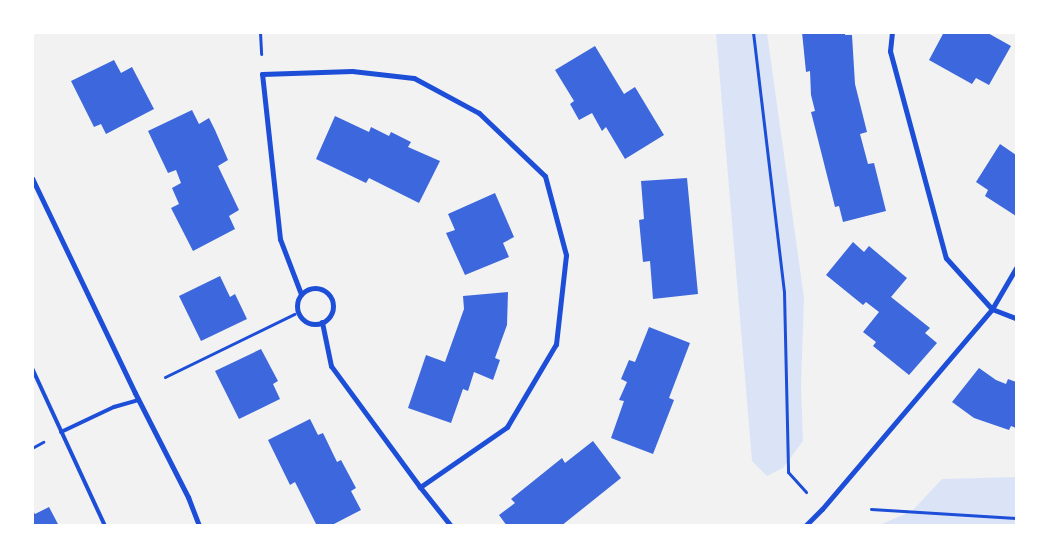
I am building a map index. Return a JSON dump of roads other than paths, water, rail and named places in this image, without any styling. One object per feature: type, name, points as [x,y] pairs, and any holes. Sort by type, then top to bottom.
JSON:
[{"type":"street","points":[[892,32],[890,51],[946,258],[992,309],[1016,318]]},
{"type":"street","points":[[301,294],[311,288],[324,290],[329,293],[332,298],[333,310],[327,319],[322,322],[311,323],[306,321],[297,306],[301,294],[280,239],[262,74],[352,71],[414,78],[479,113],[545,176],[566,255],[556,344],[507,427],[420,487]]},
{"type":"street","points":[[32,178],[188,497],[199,526]]},
{"type":"street","points":[[805,526],[822,509],[992,309],[1016,268]]},
{"type":"street","points":[[322,322],[331,366],[451,526]]},
{"type":"lane","points":[[32,368],[105,526]]},
{"type":"lane","points":[[61,432],[114,408],[139,400]]}]
